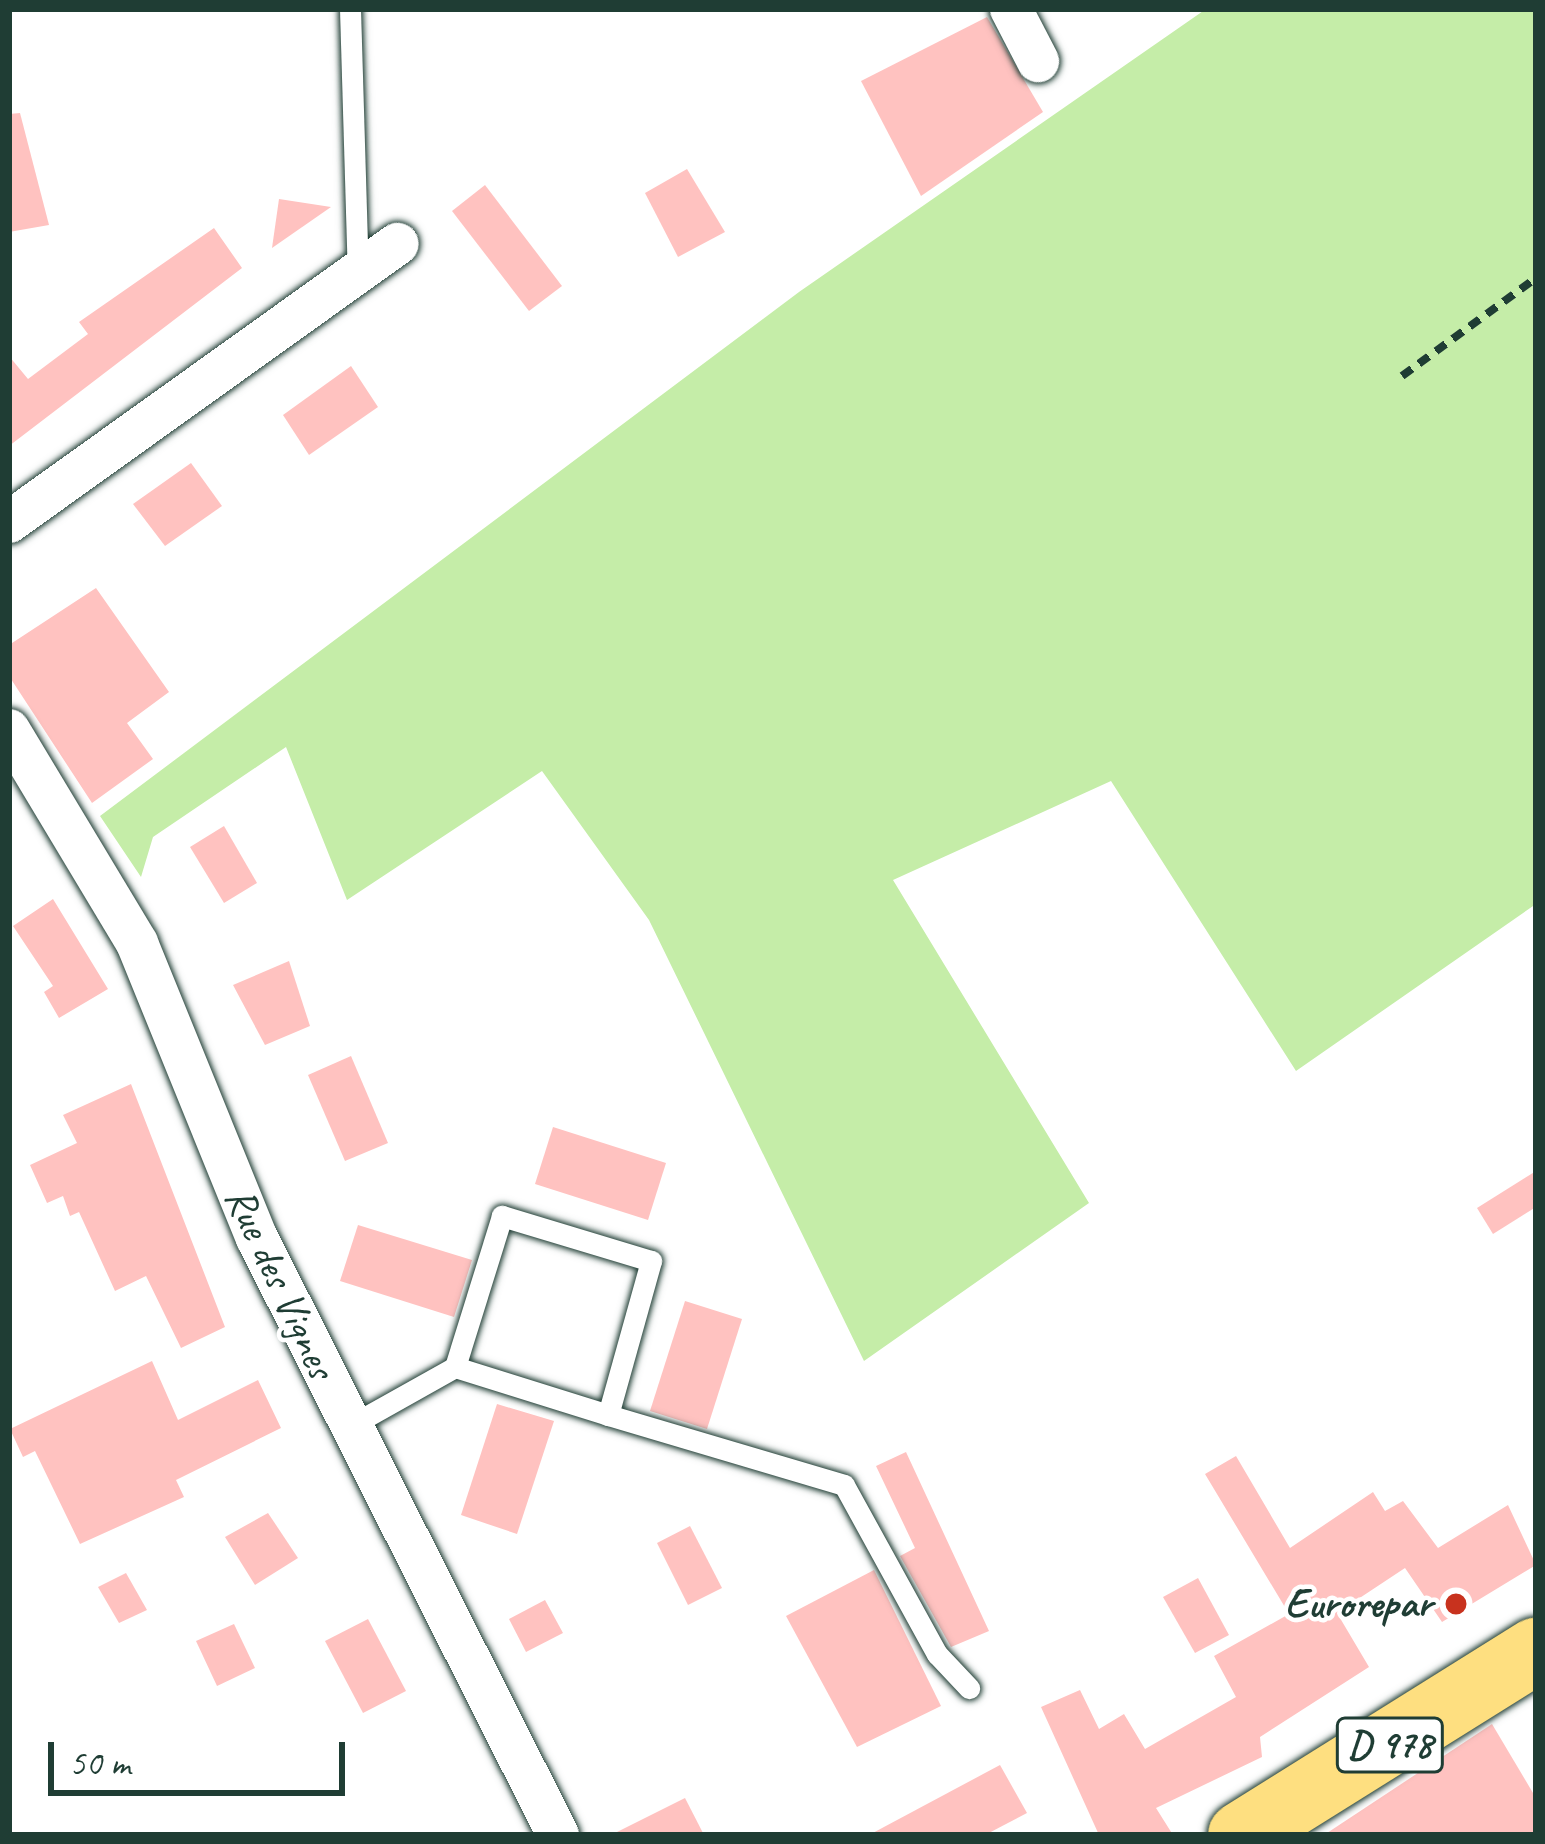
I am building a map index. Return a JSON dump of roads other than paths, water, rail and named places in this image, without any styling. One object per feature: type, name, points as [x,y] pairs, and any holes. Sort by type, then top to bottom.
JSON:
[{"type":"main road","name":"D 978","points":[[1241,1835],[1536,1651]]},
{"type":"street","points":[[1011,9],[1038,62]]},
{"type":"street","points":[[9,522],[398,244]]},
{"type":"street","name":"Rue des Vignes","points":[[9,730],[137,943],[201,1115],[348,1427],[558,1835]]},
{"type":"lane","points":[[350,9],[358,273]]},
{"type":"lane","points":[[348,1427],[455,1367],[502,1216],[651,1261],[608,1414]]},
{"type":"lane","points":[[455,1367],[844,1485],[937,1654],[969,1688]]},
{"type":"place","name":"Eurorepar","points":[[1456,1604]]}]
